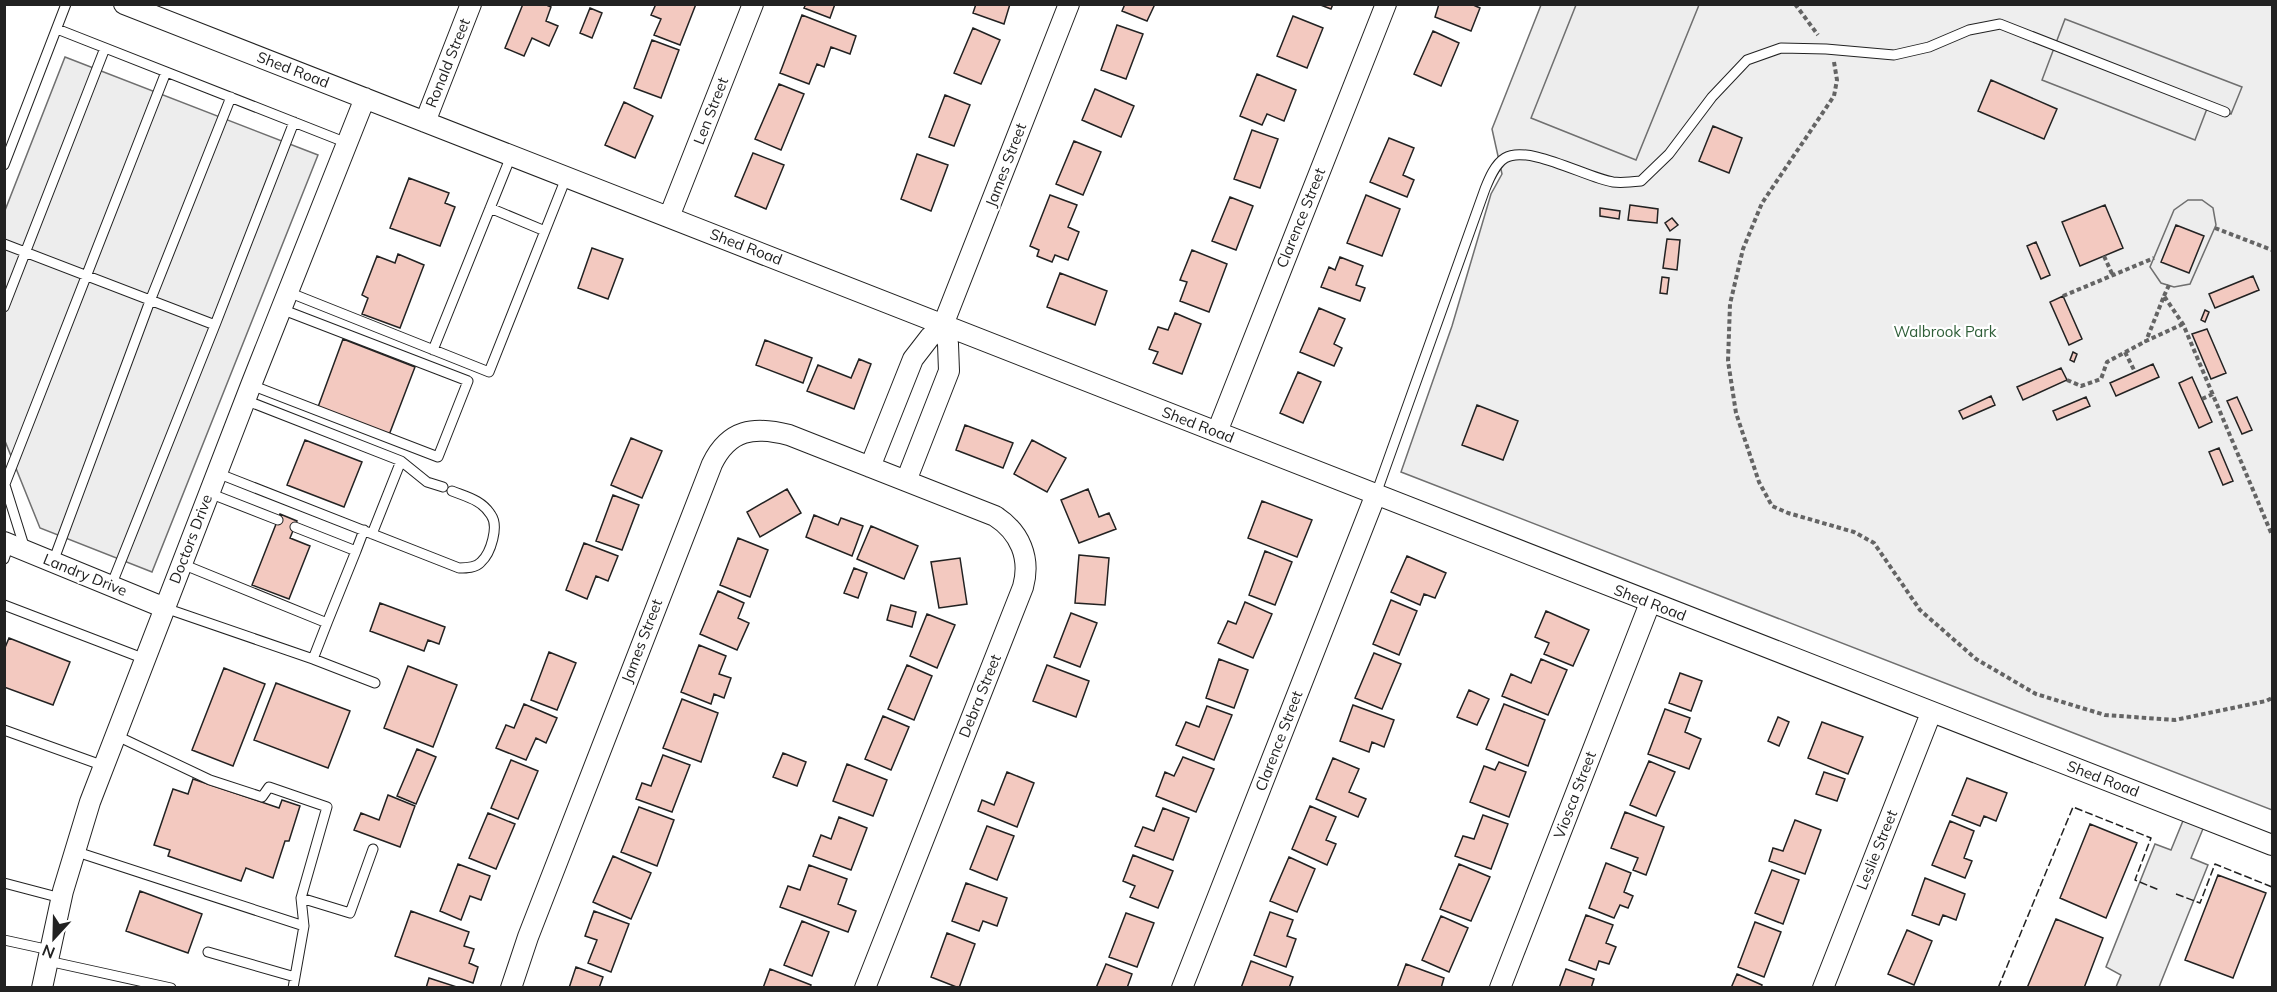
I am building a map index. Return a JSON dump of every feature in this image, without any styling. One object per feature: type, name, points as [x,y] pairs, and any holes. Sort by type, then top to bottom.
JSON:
[{"type":"street","name":"Ronald Street","points":[[425,122],[471,4]]},
{"type":"street","name":"Len Street","points":[[669,217],[753,4]]},
{"type":"street","name":"James Street","points":[[870,467],[913,359],[943,325],[1069,4]]},
{"type":"street","name":"Clarence Street","points":[[1217,432],[1386,4]]},
{"type":"street","name":"Shed Road","points":[[133,6],[566,178],[2272,845]]},
{"type":"street","name":"Doctors Drive","points":[[42,987],[74,851],[115,735],[365,98]]},
{"type":"street","points":[[898,478],[949,371],[948,344],[943,325]]},
{"type":"street","name":"James Street","points":[[511,987],[528,937],[717,453],[733,437],[758,430],[772,431],[898,478]]},
{"type":"street","name":"Debra Street","points":[[865,987],[1026,574],[1023,552],[1013,531],[1006,523],[995,516],[898,478]]},
{"type":"street","name":"Clarence Street","points":[[1182,987],[1376,494]]},
{"type":"street","name":"Landry Drive","points":[[11,549],[53,562],[165,608]]},
{"type":"street","name":"Viosca Street","points":[[1500,987],[1650,603]]},
{"type":"street","name":"Leslie Street","points":[[1823,987],[1931,713]]},
{"type":"lane","points":[[4,165],[66,4]]},
{"type":"lane","points":[[1376,494],[1485,189],[1491,174],[1505,158],[1521,155],[1538,158],[1613,182],[1641,181],[1669,154],[1712,97],[1747,60],[1781,48],[1894,55],[1929,47],[1969,30],[2000,24],[2225,112]]},
{"type":"lane","points":[[57,29],[347,143]]},
{"type":"lane","points":[[4,307],[105,48]]},
{"type":"lane","points":[[11,549],[5,483],[166,72]]},
{"type":"lane","points":[[53,562],[150,301],[231,97]]},
{"type":"lane","points":[[111,586],[294,122]]},
{"type":"lane","points":[[434,350],[511,156]]},
{"type":"lane","points":[[285,300],[434,350],[489,372],[566,178]]},
{"type":"lane","points":[[490,208],[545,231]]},
{"type":"lane","points":[[4,244],[215,326]]},
{"type":"lane","points":[[248,392],[438,457],[468,381],[285,300]]},
{"type":"lane","points":[[217,473],[459,568],[479,564],[486,555],[495,533],[496,524],[492,516],[479,502],[427,482],[401,461],[248,392]]},
{"type":"lane","points":[[314,659],[356,551],[368,532],[401,461]]},
{"type":"lane","points":[[209,493],[278,520]]},
{"type":"lane","points":[[295,527],[356,551]]},
{"type":"lane","points":[[182,564],[327,623]]},
{"type":"lane","points":[[4,605],[145,659]]},
{"type":"lane","points":[[165,608],[314,659],[375,683]]},
{"type":"lane","points":[[4,730],[104,766]]},
{"type":"lane","points":[[115,735],[210,780],[262,797],[268,787],[327,807],[301,898],[304,926],[293,987]]},
{"type":"lane","points":[[301,898],[350,913],[373,849]]},
{"type":"lane","points":[[74,851],[304,926]]},
{"type":"lane","points":[[4,883],[62,898]]},
{"type":"lane","points":[[4,940],[49,955],[171,987]]},
{"type":"lane","points":[[208,952],[295,977]]},
{"type":"path","points":[[1795,4],[1813,26],[1834,63],[1837,80],[1834,96],[1762,203],[1743,249],[1730,304],[1728,361],[1736,413],[1759,482],[1772,506],[1788,513],[1854,532],[1874,543],[1920,610],[1976,659],[2036,694],[2105,715],[2175,720],[2272,698]]},
{"type":"path","points":[[2215,228],[2272,250]]},
{"type":"path","points":[[2104,256],[2113,276]]},
{"type":"path","points":[[2063,296],[2154,258]]},
{"type":"path","points":[[2146,341],[2169,285]]},
{"type":"path","points":[[2164,296],[2183,324],[2272,535]]},
{"type":"path","points":[[2067,380],[2081,386],[2101,379],[2107,362],[2183,324]]},
{"type":"path","points":[[2125,352],[2135,372]]},
{"type":"path","points":[[2202,399],[2213,394]]},
{"type":"green space","name":"Walbrook Park","points":[[1541,5],[2272,5],[2272,810],[1401,472],[1452,326],[1491,194],[1502,174],[1492,129]]},
{"type":"shaded area","points":[[1576,5],[1699,5],[1636,160],[1531,118]]},
{"type":"shaded area","points":[[2065,19],[2242,87],[2231,114],[2208,106],[2195,140],[2042,80]]},
{"type":"shaded area","points":[[65,57],[318,155],[152,572],[40,528],[5,441],[4,213]]},
{"type":"shaded area","points":[[2188,200],[2202,200],[2213,208],[2216,225],[2190,284],[2174,287],[2161,283],[2150,267],[2174,210]]},
{"type":"shaded area","points":[[2187,811],[2207,819],[2191,858],[2208,865],[2159,987],[2116,987],[2121,975],[2106,967],[2155,844],[2171,850]]},
{"type":"building","points":[[523,4],[544,4],[551,7],[546,21],[558,26],[549,46],[532,38],[524,56],[505,48]]},
{"type":"building","points":[[656,4],[696,4],[680,45],[654,35],[661,19],[651,15]]},
{"type":"building","points":[[806,4],[835,4],[830,18],[804,8]]},
{"type":"building","points":[[976,4],[1010,4],[1004,24],[973,13]]},
{"type":"building","points":[[1125,4],[1155,4],[1147,21],[1122,11]]},
{"type":"building","points":[[1318,4],[1333,4],[1331,9]]},
{"type":"building","points":[[1439,4],[1471,4],[1480,8],[1471,31],[1435,17]]},
{"type":"building","points":[[590,8],[602,13],[592,38],[580,33]]},
{"type":"building","points":[[802,15],[856,36],[850,54],[831,47],[824,67],[817,64],[809,84],[780,73]]},
{"type":"building","points":[[1293,16],[1323,28],[1307,68],[1277,56]]},
{"type":"building","points":[[1117,25],[1143,34],[1126,79],[1101,70]]},
{"type":"building","points":[[973,28],[1000,40],[981,84],[954,73]]},
{"type":"building","points":[[1433,31],[1459,43],[1441,86],[1414,74]]},
{"type":"building","points":[[652,40],[679,50],[661,98],[634,88]]},
{"type":"building","points":[[1257,74],[1296,90],[1284,121],[1267,114],[1262,125],[1240,116]]},
{"type":"building","points":[[1991,80],[2057,109],[2044,139],[1978,111]]},
{"type":"building","points":[[779,84],[804,94],[781,150],[755,139]]},
{"type":"building","points":[[1095,89],[1134,106],[1121,137],[1082,120]]},
{"type":"building","points":[[945,95],[970,105],[954,146],[929,137]]},
{"type":"building","points":[[624,102],[653,116],[635,158],[605,145]]},
{"type":"building","points":[[1713,126],[1742,138],[1729,173],[1699,161]]},
{"type":"building","points":[[1252,130],[1278,139],[1260,188],[1234,179]]},
{"type":"building","points":[[1389,138],[1414,148],[1403,175],[1414,180],[1407,197],[1370,182]]},
{"type":"building","points":[[1074,141],[1101,152],[1083,195],[1056,184]]},
{"type":"building","points":[[753,153],[784,165],[766,209],[735,196]]},
{"type":"building","points":[[917,154],[948,165],[931,211],[901,199]]},
{"type":"building","points":[[409,178],[449,193],[445,203],[455,207],[440,246],[390,228]]},
{"type":"building","points":[[1050,195],[1077,205],[1068,227],[1079,232],[1068,260],[1055,255],[1052,262],[1037,256],[1039,250],[1030,246]]},
{"type":"building","points":[[1366,195],[1400,209],[1382,256],[1347,243]]},
{"type":"building","points":[[1230,197],[1253,206],[1236,250],[1212,241]]},
{"type":"building","points":[[1630,205],[1658,209],[1657,223],[1628,220]]},
{"type":"building","points":[[2105,205],[2123,248],[2080,266],[2062,222]]},
{"type":"building","points":[[1600,208],[1620,211],[1619,219],[1600,216]]},
{"type":"building","points":[[1672,218],[1678,225],[1670,231],[1665,223]]},
{"type":"building","points":[[2176,225],[2204,236],[2189,273],[2161,262]]},
{"type":"building","points":[[1667,239],[1680,240],[1677,270],[1663,268]]},
{"type":"building","points":[[2036,242],[2050,275],[2041,279],[2027,246]]},
{"type":"building","points":[[592,248],[623,259],[608,299],[578,288]]},
{"type":"building","points":[[1192,250],[1227,264],[1209,312],[1180,301],[1187,282],[1180,280]]},
{"type":"building","points":[[398,254],[424,265],[400,328],[362,314],[368,298],[362,295],[377,256],[395,263]]},
{"type":"building","points":[[1340,257],[1363,266],[1356,285],[1365,288],[1360,301],[1321,287],[1329,267],[1335,270]]},
{"type":"building","points":[[1060,273],[1107,291],[1095,325],[1047,307]]},
{"type":"building","points":[[2253,276],[2259,290],[2215,308],[2209,294]]},
{"type":"building","points":[[1662,277],[1669,278],[1667,294],[1660,293]]},
{"type":"building","points":[[2063,296],[2082,339],[2069,345],[2050,302]]},
{"type":"building","points":[[1319,308],[1345,319],[1334,344],[1342,348],[1334,366],[1300,352]]},
{"type":"building","points":[[2205,310],[2209,312],[2205,322],[2201,320]]},
{"type":"building","points":[[1175,313],[1201,324],[1182,374],[1153,363],[1158,352],[1149,349],[1158,327],[1168,330]]},
{"type":"building","points":[[2207,329],[2226,373],[2211,379],[2192,334]]},
{"type":"building","points":[[343,339],[415,367],[389,435],[318,407]]},
{"type":"building","points":[[765,340],[812,358],[803,383],[756,365]]},
{"type":"building","points":[[2073,352],[2077,354],[2074,362],[2070,360]]},
{"type":"building","points":[[859,359],[871,364],[854,409],[807,391],[818,365],[851,378]]},
{"type":"building","points":[[2153,364],[2159,377],[2116,396],[2110,383]]},
{"type":"building","points":[[2061,368],[2067,380],[2023,400],[2017,387]]},
{"type":"building","points":[[1298,372],[1321,382],[1303,423],[1280,413]]},
{"type":"building","points":[[2192,377],[2212,422],[2199,428],[2179,383]]},
{"type":"building","points":[[1991,396],[1995,405],[1963,419],[1959,411]]},
{"type":"building","points":[[2086,397],[2090,406],[2057,420],[2053,411]]},
{"type":"building","points":[[2237,397],[2252,430],[2242,434],[2227,401]]},
{"type":"building","points":[[1477,405],[1518,421],[1503,460],[1462,445]]},
{"type":"building","points":[[965,425],[1013,443],[1003,468],[956,450]]},
{"type":"building","points":[[631,438],[662,451],[642,498],[611,485]]},
{"type":"building","points":[[305,440],[362,462],[344,507],[287,485]]},
{"type":"building","points":[[1032,440],[1066,458],[1047,492],[1014,474]]},
{"type":"building","points":[[2219,448],[2233,481],[2223,485],[2209,452]]},
{"type":"building","points":[[787,489],[801,513],[760,537],[747,512]]},
{"type":"building","points":[[1088,489],[1099,517],[1109,513],[1116,529],[1079,543],[1061,500]]},
{"type":"building","points":[[613,495],[639,505],[622,550],[596,541]]},
{"type":"building","points":[[1262,501],[1312,520],[1297,557],[1248,538]]},
{"type":"building","points":[[280,514],[297,521],[290,538],[310,546],[289,599],[252,585]]},
{"type":"building","points":[[814,515],[838,525],[841,518],[863,526],[852,556],[806,537]]},
{"type":"building","points":[[871,526],[918,546],[904,579],[857,559]]},
{"type":"building","points":[[738,538],[768,550],[750,597],[720,585]]},
{"type":"building","points":[[584,543],[618,556],[608,581],[596,576],[587,599],[566,590]]},
{"type":"building","points":[[1265,551],[1292,562],[1275,605],[1249,595]]},
{"type":"building","points":[[1079,555],[1109,558],[1105,605],[1075,603]]},
{"type":"building","points":[[1407,556],[1446,573],[1435,598],[1424,594],[1420,605],[1391,592]]},
{"type":"building","points":[[960,558],[967,604],[939,608],[931,562]]},
{"type":"building","points":[[854,568],[867,573],[858,598],[844,593]]},
{"type":"building","points":[[718,591],[744,603],[738,618],[749,623],[737,650],[700,634]]},
{"type":"building","points":[[1391,600],[1417,611],[1399,655],[1373,644]]},
{"type":"building","points":[[1245,602],[1272,614],[1253,658],[1218,643],[1228,621],[1236,624]]},
{"type":"building","points":[[380,603],[445,627],[439,644],[428,640],[424,651],[370,631]]},
{"type":"building","points":[[891,605],[916,612],[912,627],[887,620]]},
{"type":"building","points":[[1546,611],[1589,630],[1573,666],[1544,654],[1549,643],[1535,637]]},
{"type":"building","points":[[1071,613],[1097,623],[1080,667],[1054,657]]},
{"type":"building","points":[[927,614],[955,625],[937,668],[910,656]]},
{"type":"building","points":[[9,638],[70,662],[53,705],[4,687],[4,650]]},
{"type":"building","points":[[699,645],[726,656],[719,674],[731,678],[724,698],[714,694],[711,704],[681,692]]},
{"type":"building","points":[[549,652],[576,663],[557,710],[531,700]]},
{"type":"building","points":[[1374,653],[1401,664],[1382,709],[1355,698]]},
{"type":"building","points":[[1219,659],[1248,670],[1234,708],[1206,698]]},
{"type":"building","points":[[1541,659],[1567,670],[1548,715],[1502,696],[1511,674],[1531,683]]},
{"type":"building","points":[[907,665],[932,676],[914,720],[888,709]]},
{"type":"building","points":[[1047,665],[1089,681],[1076,717],[1033,701]]},
{"type":"building","points":[[408,666],[457,685],[433,747],[384,728]]},
{"type":"building","points":[[224,668],[265,684],[233,766],[192,750]]},
{"type":"building","points":[[1680,673],[1702,681],[1691,711],[1669,703]]},
{"type":"building","points":[[276,683],[350,711],[328,768],[254,740]]},
{"type":"building","points":[[1469,690],[1489,699],[1477,725],[1457,717]]},
{"type":"building","points":[[682,699],[718,713],[701,762],[663,748]]},
{"type":"building","points":[[524,704],[557,718],[546,743],[536,738],[526,760],[496,748],[506,725],[514,728]]},
{"type":"building","points":[[1504,704],[1545,720],[1528,766],[1486,749]]},
{"type":"building","points":[[1353,705],[1394,720],[1384,747],[1372,742],[1369,752],[1340,741]]},
{"type":"building","points":[[1207,706],[1232,715],[1214,760],[1176,745],[1186,722],[1199,727]]},
{"type":"building","points":[[1665,709],[1690,718],[1685,732],[1701,739],[1689,769],[1648,754]]},
{"type":"building","points":[[883,716],[909,727],[891,770],[865,759]]},
{"type":"building","points":[[1778,717],[1789,722],[1779,746],[1768,741]]},
{"type":"building","points":[[1822,722],[1863,737],[1848,774],[1808,758]]},
{"type":"building","points":[[417,749],[436,757],[416,804],[397,796]]},
{"type":"building","points":[[783,753],[806,762],[797,786],[773,777]]},
{"type":"building","points":[[663,755],[690,765],[672,812],[636,799],[642,783],[651,786]]},
{"type":"building","points":[[1183,757],[1214,769],[1196,812],[1156,796],[1165,772],[1174,776]]},
{"type":"building","points":[[1333,758],[1359,769],[1349,792],[1366,799],[1358,817],[1316,799]]},
{"type":"building","points":[[511,760],[538,771],[518,819],[491,808]]},
{"type":"building","points":[[1649,761],[1675,772],[1656,816],[1630,805]]},
{"type":"building","points":[[1499,762],[1526,772],[1509,817],[1470,802],[1484,766],[1495,770]]},
{"type":"building","points":[[847,764],[887,780],[873,816],[833,801]]},
{"type":"building","points":[[1007,772],[1034,783],[1017,827],[978,811],[982,800],[994,805]]},
{"type":"building","points":[[1824,772],[1845,779],[1837,801],[1816,794]]},
{"type":"building","points":[[1967,778],[2007,793],[1996,821],[1984,816],[1980,826],[1952,815]]},
{"type":"building","points":[[193,779],[279,808],[282,800],[300,806],[289,841],[285,841],[273,878],[246,868],[241,881],[168,856],[170,850],[154,845],[173,789],[188,794]]},
{"type":"building","points":[[388,795],[415,806],[400,847],[354,830],[361,813],[379,820]]},
{"type":"building","points":[[1310,806],[1336,817],[1326,840],[1336,844],[1327,865],[1292,849]]},
{"type":"building","points":[[639,807],[674,820],[657,866],[621,852]]},
{"type":"building","points":[[1163,808],[1189,818],[1173,860],[1135,846],[1143,827],[1154,831]]},
{"type":"building","points":[[1625,812],[1664,827],[1646,875],[1633,870],[1638,858],[1611,848]]},
{"type":"building","points":[[488,813],[515,824],[496,869],[469,858]]},
{"type":"building","points":[[1483,815],[1508,824],[1491,869],[1455,856],[1463,836],[1474,839]]},
{"type":"building","points":[[839,817],[867,828],[851,870],[813,856],[821,835],[831,839]]},
{"type":"building","points":[[1795,820],[1821,830],[1805,874],[1769,861],[1773,848],[1783,851]]},
{"type":"building","points":[[1950,821],[1974,831],[1964,858],[1972,861],[1965,878],[1932,865]]},
{"type":"building","points":[[2090,824],[2137,843],[2106,918],[2060,898]]},
{"type":"building","points":[[987,826],[1014,836],[997,880],[970,869]]},
{"type":"building","points":[[1133,855],[1173,871],[1158,908],[1130,897],[1135,886],[1123,881]]},
{"type":"building","points":[[613,856],[651,873],[631,919],[593,902]]},
{"type":"building","points":[[1289,857],[1315,869],[1297,912],[1270,901]]},
{"type":"building","points":[[1606,863],[1631,873],[1624,892],[1633,896],[1628,908],[1620,905],[1614,918],[1589,908]]},
{"type":"building","points":[[458,864],[490,876],[481,900],[470,896],[461,920],[440,911]]},
{"type":"building","points":[[1459,864],[1490,877],[1471,921],[1440,909]]},
{"type":"building","points":[[809,865],[847,879],[838,904],[856,911],[848,932],[780,907],[788,886],[800,890]]},
{"type":"building","points":[[1772,870],[1799,880],[1783,924],[1755,913]]},
{"type":"building","points":[[2218,875],[2266,893],[2233,978],[2185,960]]},
{"type":"building","points":[[1925,878],[1965,894],[1956,920],[1943,915],[1939,925],[1912,915]]},
{"type":"building","points":[[966,883],[1007,898],[997,926],[983,921],[979,931],[952,921]]},
{"type":"building","points":[[140,891],[202,914],[188,953],[126,931]]},
{"type":"building","points":[[411,911],[469,932],[464,946],[474,949],[469,963],[478,967],[473,983],[395,956]]},
{"type":"building","points":[[594,911],[629,924],[611,972],[588,963],[597,940],[585,936]]},
{"type":"building","points":[[1270,912],[1293,920],[1287,936],[1296,939],[1286,967],[1254,955]]},
{"type":"building","points":[[1126,913],[1154,923],[1137,967],[1109,957]]},
{"type":"building","points":[[1586,915],[1613,925],[1606,943],[1616,947],[1609,964],[1599,961],[1596,970],[1569,960]]},
{"type":"building","points":[[1441,916],[1468,928],[1449,972],[1422,960]]},
{"type":"building","points":[[2056,919],[2103,938],[2084,988],[2027,988]]},
{"type":"building","points":[[802,921],[829,932],[812,976],[784,965]]},
{"type":"building","points":[[1755,922],[1781,932],[1764,977],[1738,967]]},
{"type":"building","points":[[1907,930],[1932,941],[1914,985],[1888,974]]},
{"type":"building","points":[[947,933],[975,944],[959,988],[931,977]]},
{"type":"building","points":[[1251,961],[1293,977],[1289,988],[1241,988]]},
{"type":"building","points":[[1106,964],[1132,974],[1127,988],[1096,988]]},
{"type":"building","points":[[1406,964],[1444,978],[1441,988],[1397,988]]},
{"type":"building","points":[[576,967],[603,977],[599,988],[569,988]]},
{"type":"building","points":[[770,969],[811,985],[810,988],[763,988]]},
{"type":"building","points":[[1566,969],[1594,979],[1591,988],[1559,988]]},
{"type":"building","points":[[1737,974],[1762,985],[1761,988],[1731,988]]},
{"type":"building","points":[[429,978],[457,987],[426,988]]},
{"type":"fence","points":[[1998,988],[2073,807],[2151,838],[2135,880],[2159,890]]},
{"type":"fence","points":[[2176,894],[2200,903],[2215,864],[2272,887]]}]
